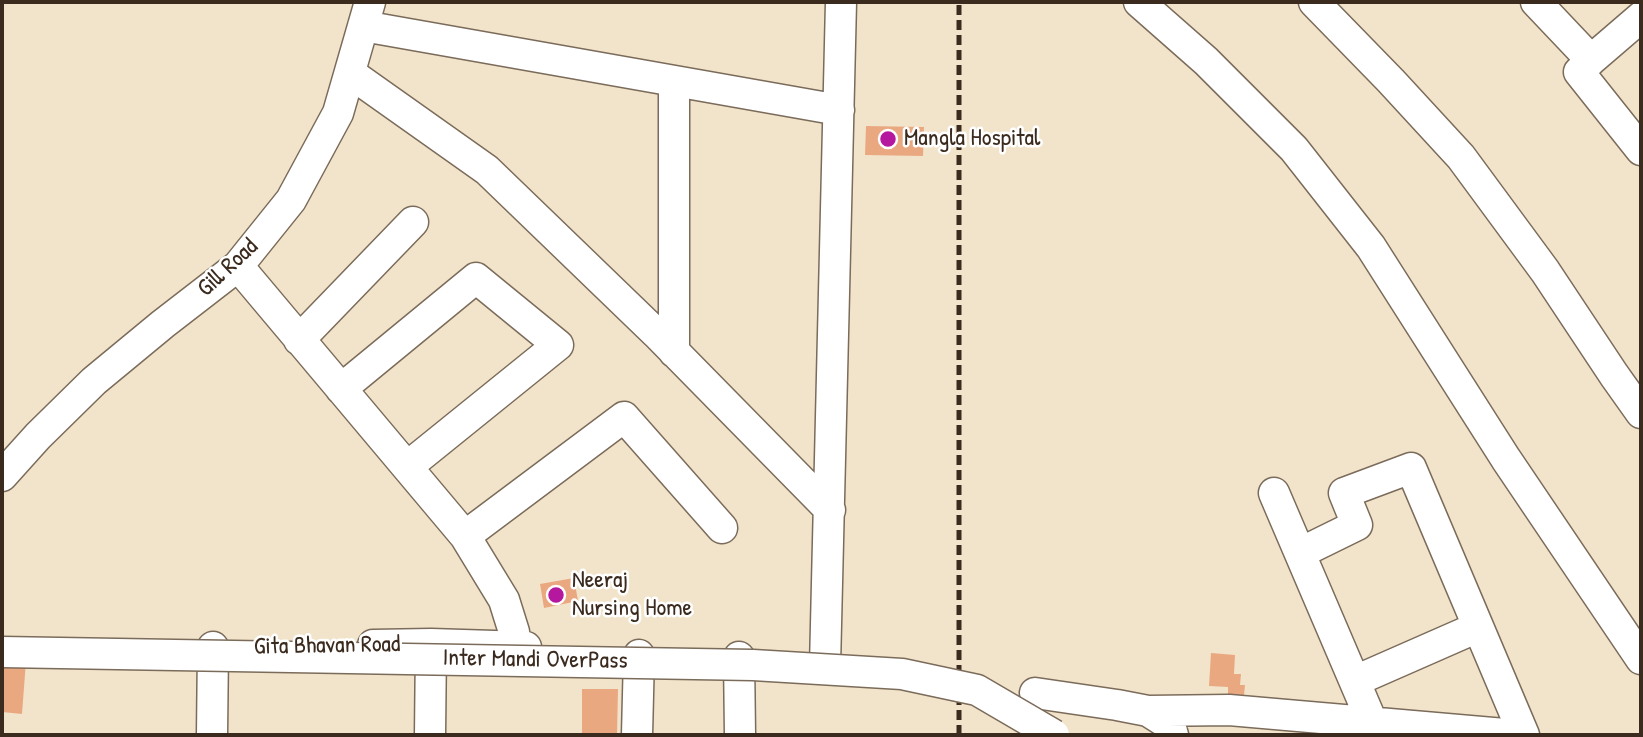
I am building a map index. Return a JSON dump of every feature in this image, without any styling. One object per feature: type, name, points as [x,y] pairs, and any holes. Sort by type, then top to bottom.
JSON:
[{"type":"street","points":[[825,666],[841,2]]},
{"type":"street","points":[[1139,2],[1206,61],[1294,149],[1371,247],[1506,459],[1641,659]]},
{"type":"street","points":[[1314,2],[1461,157],[1545,271],[1641,413]]},
{"type":"street","points":[[1536,2],[1591,60]]},
{"type":"street","points":[[367,14],[674,81],[839,110]]},
{"type":"street","name":"Gill Road","points":[[2,476],[38,436],[94,382],[238,266],[291,200],[338,113],[367,14]]},
{"type":"street","points":[[1641,18],[1579,72],[1641,150]]},
{"type":"street","points":[[349,73],[487,170],[674,352],[830,510]]},
{"type":"street","points":[[674,81],[674,352]]},
{"type":"street","points":[[299,340],[413,222]]},
{"type":"street","points":[[238,266],[465,536],[504,600],[516,646]]},
{"type":"street","points":[[341,389],[476,278],[558,345],[407,467]]},
{"type":"street","points":[[465,536],[624,417],[722,528]]},
{"type":"street","points":[[1300,553],[1357,525],[1345,493],[1411,468],[1524,735]]},
{"type":"street","points":[[1274,492],[1372,722]]},
{"type":"street","points":[[1354,681],[1478,627]]},
{"type":"street","name":"Gita Bhavan Road","points":[[2,641],[213,647],[431,644],[516,646],[739,657],[862,668]]},
{"type":"street","points":[[430,735],[431,644]]},
{"type":"street","points":[[212,735],[213,647]]},
{"type":"street","name":"Inter Mandi OverPass","points":[[2,652],[740,664],[902,674],[977,690],[1054,735]]},
{"type":"street","points":[[637,735],[639,654]]},
{"type":"street","points":[[739,657],[740,735]]},
{"type":"street","points":[[1035,693],[1117,705],[1164,724],[1229,710],[1517,735]]},
{"type":"building","points":[[866,126],[924,127],[923,156],[865,155]]},
{"type":"building","points":[[574,578],[578,601],[544,608],[540,584]]},
{"type":"building","points":[[1211,653],[1235,655],[1234,674],[1241,674],[1240,685],[1245,685],[1244,695],[1228,694],[1228,687],[1209,686]]},
{"type":"building","points":[[2,659],[26,661],[22,714],[2,712]]},
{"type":"building","points":[[582,689],[618,689],[617,735],[582,735]]},
{"type":"railway","points":[[959,2],[959,735]]},
{"type":"place","name":"Mangla Hospital","points":[[888,139]]},
{"type":"place","name":"Neeraj Nursing Home","points":[[556,595]]}]
